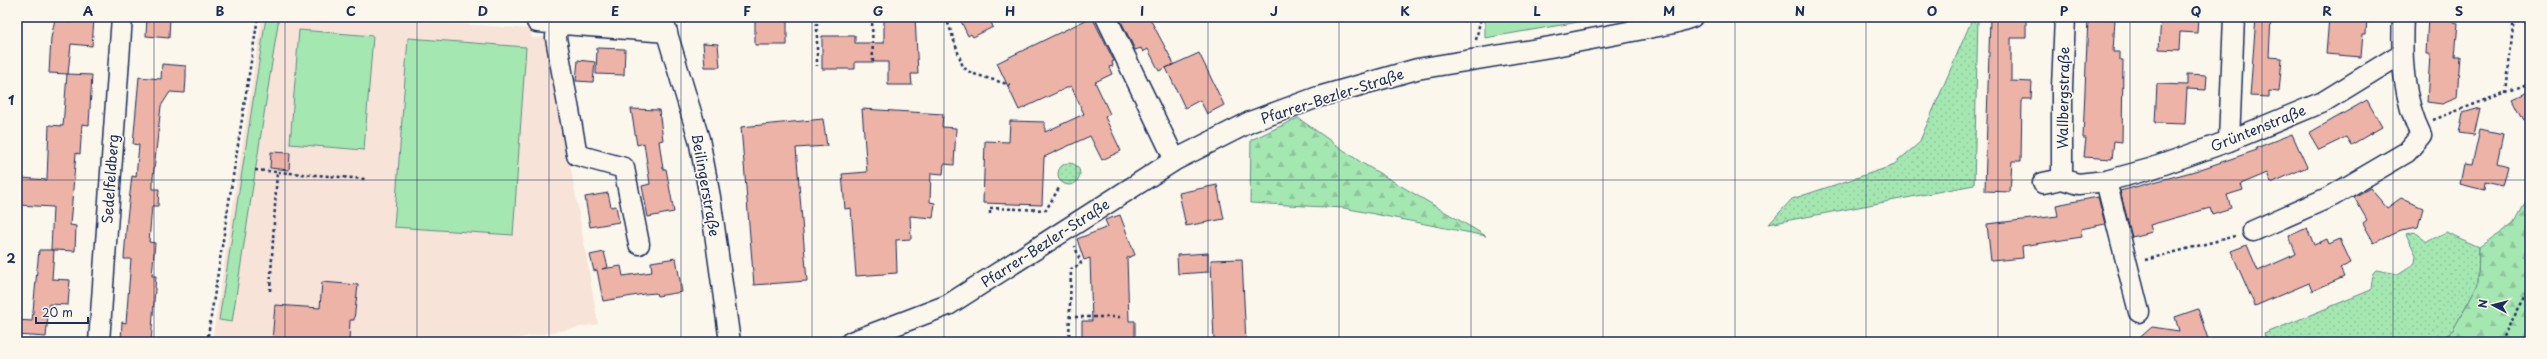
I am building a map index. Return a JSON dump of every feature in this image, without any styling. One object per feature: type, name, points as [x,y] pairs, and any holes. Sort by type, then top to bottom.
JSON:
[{"type":"street","name":"Sedelfeldberg","points":[[99,342],[122,17]]},
{"type":"street","points":[[1106,17],[1176,160]]},
{"type":"street","name":"Wallbergstraße","points":[[2062,179],[2062,87],[2065,17]]},
{"type":"street","points":[[2229,141],[2229,82],[2234,17]]},
{"type":"street","points":[[2253,231],[2332,196],[2407,152],[2421,135],[2412,117],[2401,54],[2403,17]]},
{"type":"street","name":"Pfarrer-Bezler-Straße","points":[[851,342],[948,305],[1176,160],[1250,122],[1318,97],[1417,69],[1550,47],[1683,20]]},
{"type":"street","name":"Beilingerstraße","points":[[537,22],[664,24],[699,139],[710,197],[730,342]]},
{"type":"street","points":[[557,23],[556,38],[577,155],[624,168],[639,244]]},
{"type":"street","name":"Grüntenstraße","points":[[2043,183],[2062,179],[2078,184],[2106,180],[2150,169],[2229,141],[2323,102],[2401,54]]},
{"type":"street","points":[[2106,180],[2140,312]]},
{"type":"path","points":[[207,342],[258,17]]},
{"type":"path","points":[[817,17],[817,66]]},
{"type":"path","points":[[872,17],[873,65]]},
{"type":"path","points":[[946,17],[963,67],[971,73],[1010,84]]},
{"type":"path","points":[[2506,93],[2514,17]]},
{"type":"path","points":[[2421,135],[2434,119],[2530,84]]},
{"type":"path","points":[[255,170],[366,179]]},
{"type":"path","points":[[270,291],[277,172]]},
{"type":"path","points":[[990,214],[990,208],[1046,210],[1059,188]]},
{"type":"path","points":[[2127,265],[2253,231]]},
{"type":"path","points":[[1069,342],[1071,269],[1081,264],[1073,239]]},
{"type":"path","points":[[2500,342],[2530,288]]},
{"type":"path","points":[[1069,317],[1124,317]]},
{"type":"shaded area","points":[[262,17],[363,17],[530,29],[532,38],[548,37],[598,324],[497,342],[212,342]]},
{"type":"green space","points":[[266,17],[279,17],[232,322],[219,320]]},
{"type":"green space","points":[[1485,17],[1608,17],[1485,38]]},
{"type":"green space","points":[[1973,17],[1978,17],[1974,185],[1769,224],[1792,199],[1892,166],[1919,143]]},
{"type":"green space","points":[[299,30],[373,36],[364,150],[290,144]]},
{"type":"green space","points":[[408,38],[526,47],[513,235],[394,227]]},
{"type":"green space","points":[[1298,118],[1362,163],[1486,236],[1344,208],[1250,203],[1251,140]]},
{"type":"green space","points":[[1069,163],[1077,166],[1080,174],[1077,182],[1069,185],[1061,182],[1058,174],[1061,166]]},
{"type":"green space","points":[[2530,194],[2530,342],[2436,342],[2453,330],[2478,284],[2479,247],[2515,222]]},
{"type":"green space","points":[[2414,232],[2427,242],[2446,232],[2479,247],[2478,284],[2453,330],[2436,342],[2267,342],[2264,334],[2371,290],[2373,273],[2376,270],[2398,274],[2415,263],[2416,255],[2406,234]]},
{"type":"building","points":[[72,17],[94,19],[92,46],[71,44],[68,74],[49,73],[51,38],[55,19],[72,23]]},
{"type":"building","points":[[147,17],[170,17],[169,38],[146,36]]},
{"type":"building","points":[[755,17],[787,17],[787,45],[755,45]]},
{"type":"building","points":[[884,17],[915,17],[918,74],[911,74],[912,85],[888,85],[888,62],[855,62],[855,69],[822,69],[822,36],[855,36],[855,43],[884,43]]},
{"type":"building","points":[[959,17],[989,17],[993,27],[973,37],[971,34],[968,36]]},
{"type":"building","points":[[1092,17],[1114,61],[1112,62],[1113,66],[1109,67],[1112,74],[1095,82],[1110,114],[1105,117],[1121,151],[1102,160],[1090,136],[1044,157],[1042,205],[983,203],[985,141],[1009,142],[1010,121],[1045,122],[1045,132],[1084,114],[1071,86],[1019,110],[997,63]]},
{"type":"building","points":[[1125,17],[1149,17],[1174,64],[1159,71],[1148,49],[1143,52],[1141,48],[1135,50],[1120,19]]},
{"type":"building","points":[[1990,17],[2026,17],[2026,38],[2011,38],[2011,81],[2032,82],[2031,99],[2022,99],[2021,161],[2012,161],[2010,192],[1985,191]]},
{"type":"building","points":[[2161,17],[2198,17],[2197,33],[2180,32],[2179,50],[2159,49]]},
{"type":"building","points":[[2256,17],[2271,17],[2269,57],[2282,58],[2279,92],[2269,91],[2269,97],[2250,96]]},
{"type":"building","points":[[2329,17],[2367,17],[2366,34],[2363,34],[2361,57],[2326,54]]},
{"type":"building","points":[[2428,17],[2454,17],[2454,22],[2458,23],[2455,56],[2460,56],[2457,98],[2442,104],[2427,102],[2430,54],[2426,54]]},
{"type":"building","points":[[2088,18],[2115,19],[2113,52],[2120,52],[2120,60],[2123,60],[2122,142],[2114,141],[2112,159],[2084,157],[2086,138],[2083,138]]},
{"type":"building","points":[[703,43],[718,44],[720,67],[705,67]]},
{"type":"building","points":[[597,48],[625,49],[624,75],[596,74]]},
{"type":"building","points":[[1199,53],[1224,105],[1207,114],[1200,100],[1185,108],[1166,68]]},
{"type":"building","points":[[578,60],[595,62],[593,82],[576,81]]},
{"type":"building","points":[[162,64],[186,66],[186,78],[185,93],[170,92],[161,106],[153,178],[153,189],[159,189],[158,206],[152,206],[149,242],[155,243],[152,276],[156,276],[151,342],[121,342],[122,322],[126,323],[131,259],[124,259],[127,219],[132,176],[136,177],[139,145],[133,144],[139,77],[161,79]]},
{"type":"building","points":[[67,74],[92,75],[89,125],[82,124],[80,154],[76,153],[70,225],[76,226],[75,251],[54,250],[52,279],[70,280],[68,305],[49,304],[46,337],[17,335],[17,320],[32,321],[39,250],[51,250],[53,207],[19,205],[21,178],[47,180],[49,125],[63,126]]},
{"type":"building","points":[[2187,74],[2207,75],[2206,90],[2187,89],[2185,124],[2155,123],[2157,84],[2187,85]]},
{"type":"building","points":[[2530,91],[2530,132],[2513,99]]},
{"type":"building","points":[[2367,100],[2382,127],[2351,145],[2346,137],[2319,150],[2309,133]]},
{"type":"building","points":[[2480,108],[2474,135],[2459,133],[2463,113]]},
{"type":"building","points":[[631,109],[659,110],[663,140],[659,141],[663,169],[666,169],[674,212],[648,217],[642,186],[650,184],[644,143],[637,145]]},
{"type":"building","points":[[862,109],[943,114],[942,127],[956,128],[954,165],[944,164],[943,174],[931,173],[930,202],[935,203],[933,218],[910,216],[911,239],[896,240],[897,273],[856,276],[851,208],[845,209],[842,174],[867,172]]},
{"type":"building","points":[[823,119],[827,146],[796,148],[807,281],[754,285],[741,127]]},
{"type":"building","points":[[2480,129],[2503,134],[2497,163],[2508,166],[2503,186],[2485,182],[2484,190],[2460,184],[2464,164],[2472,165]]},
{"type":"building","points":[[2292,134],[2307,167],[2271,183],[2267,173],[2241,184],[2243,190],[2227,195],[2231,208],[2212,214],[2210,208],[2150,225],[2152,232],[2132,237],[2120,191],[2195,171],[2257,150],[2256,148]]},
{"type":"building","points":[[271,152],[290,153],[289,170],[270,168]]},
{"type":"building","points":[[1217,185],[1224,219],[1186,226],[1179,193]]},
{"type":"building","points":[[2370,188],[2387,208],[2401,198],[2423,208],[2418,227],[2401,230],[2374,243],[2363,223],[2367,220],[2354,197]]},
{"type":"building","points":[[608,193],[611,207],[616,206],[619,222],[590,227],[585,197]]},
{"type":"building","points":[[2098,197],[2105,224],[2081,229],[2082,237],[2022,246],[2023,258],[1991,261],[1987,224],[2058,216],[2056,205]]},
{"type":"building","points":[[1120,215],[1135,255],[1127,258],[1129,321],[1135,321],[1135,342],[1082,342],[1082,321],[1092,321],[1090,258],[1084,260],[1077,239],[1108,227],[1105,220]]},
{"type":"building","points":[[2307,228],[2314,245],[2327,239],[2329,244],[2340,239],[2351,263],[2340,268],[2344,277],[2312,291],[2309,283],[2255,306],[2231,251],[2247,245],[2258,271],[2296,254],[2289,236]]},
{"type":"building","points":[[604,252],[608,267],[602,269],[621,266],[623,276],[652,272],[651,262],[676,258],[682,292],[657,296],[656,293],[644,294],[603,301],[597,270],[594,271],[590,255]]},
{"type":"building","points":[[1208,253],[1208,272],[1178,274],[1177,255]]},
{"type":"building","points":[[1242,259],[1246,342],[1214,342],[1211,260]]},
{"type":"building","points":[[322,282],[358,285],[354,320],[350,320],[349,342],[272,342],[275,305],[320,308]]},
{"type":"building","points":[[2198,309],[2209,342],[2135,342],[2152,327],[2179,331],[2175,317]]}]
